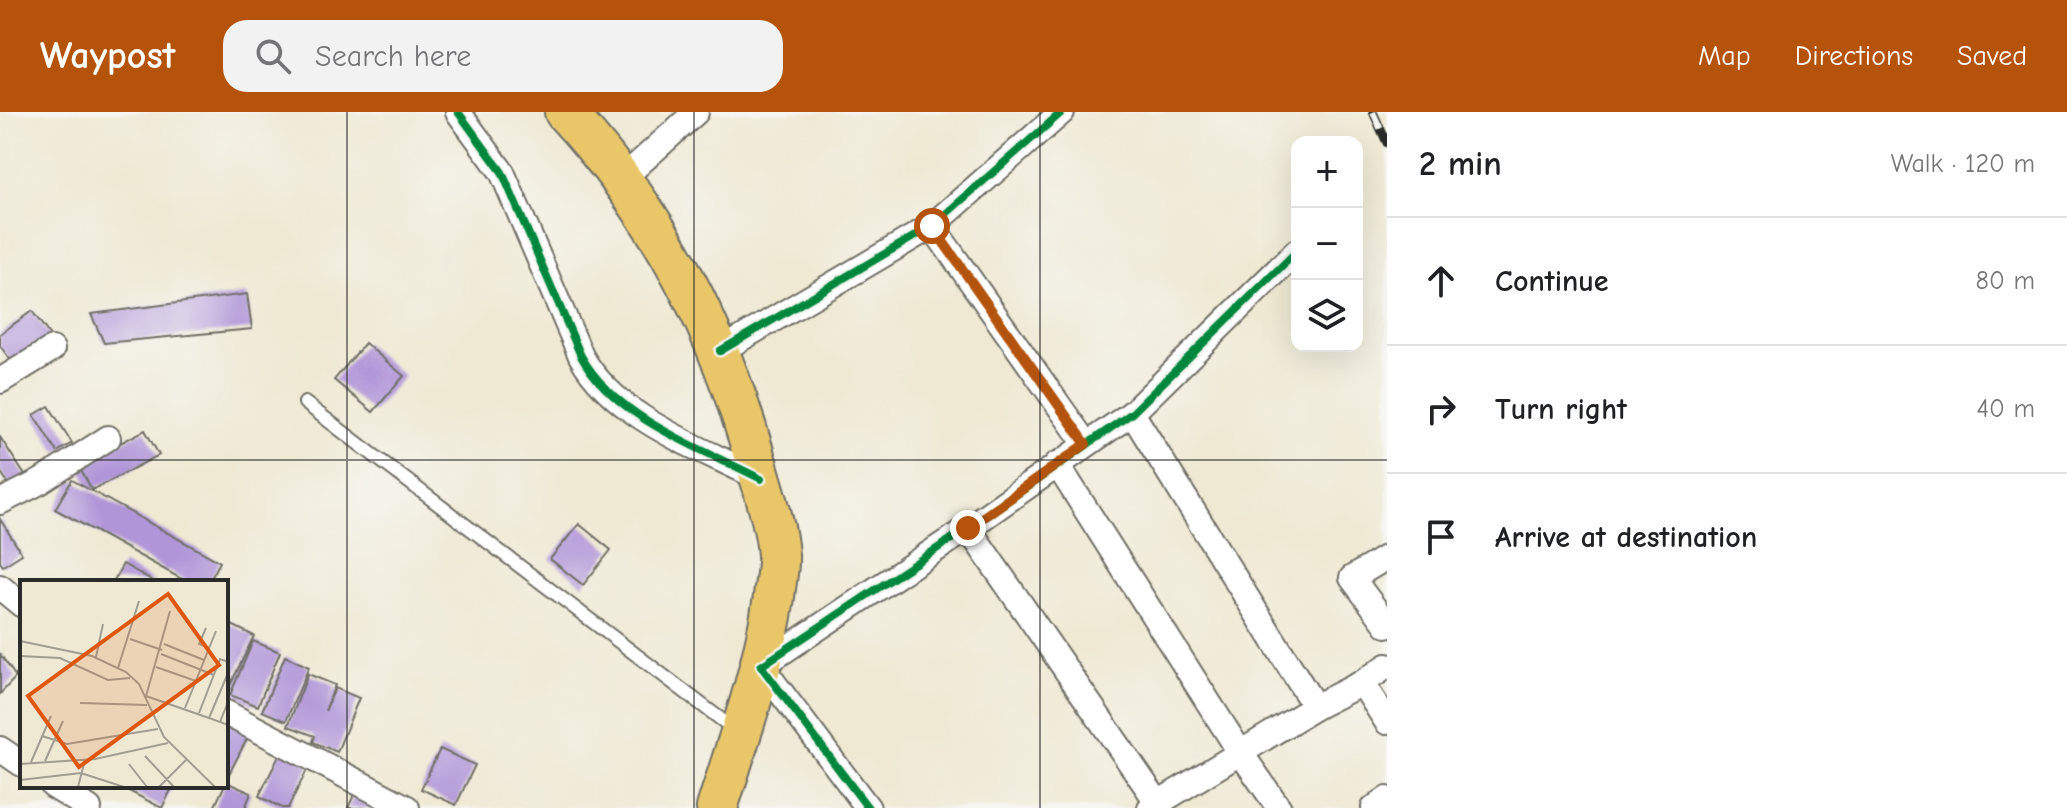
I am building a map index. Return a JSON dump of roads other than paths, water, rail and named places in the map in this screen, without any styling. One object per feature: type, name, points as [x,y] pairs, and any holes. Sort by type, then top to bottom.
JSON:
[{"type":"highway","points":[[565,112],[606,156],[691,289],[720,351],[744,417],[779,556],[761,666],[717,808]]},
{"type":"street","points":[[458,112],[502,172],[581,356],[598,382],[638,416],[761,479]]},
{"type":"street","points":[[622,179],[696,112]]},
{"type":"street","points":[[720,351],[932,226],[1062,112]]},
{"type":"street","points":[[932,226],[1086,444]]},
{"type":"street","points":[[868,808],[761,666],[968,528],[1132,413],[1291,257]]},
{"type":"street","points":[[0,381],[52,349]]},
{"type":"street","points":[[1132,413],[1315,707]]},
{"type":"street","points":[[0,502],[40,482],[108,438]]},
{"type":"street","points":[[1057,464],[1240,752],[1279,808]]},
{"type":"street","points":[[968,528],[1154,805],[1387,666]]},
{"type":"street","points":[[1387,557],[1352,578],[1387,625]]},
{"type":"street","points":[[0,587],[20,603]]},
{"type":"street","points":[[1362,683],[1387,722]]},
{"type":"street","points":[[228,714],[407,808]]},
{"type":"street","points":[[0,749],[20,763]]},
{"type":"street","points":[[56,796],[89,808]]},
{"type":"street","points":[[1374,808],[1387,799]]},
{"type":"lane","points":[[305,403],[740,734]]},
{"type":"railway","points":[[1373,112],[1387,143]]}]
